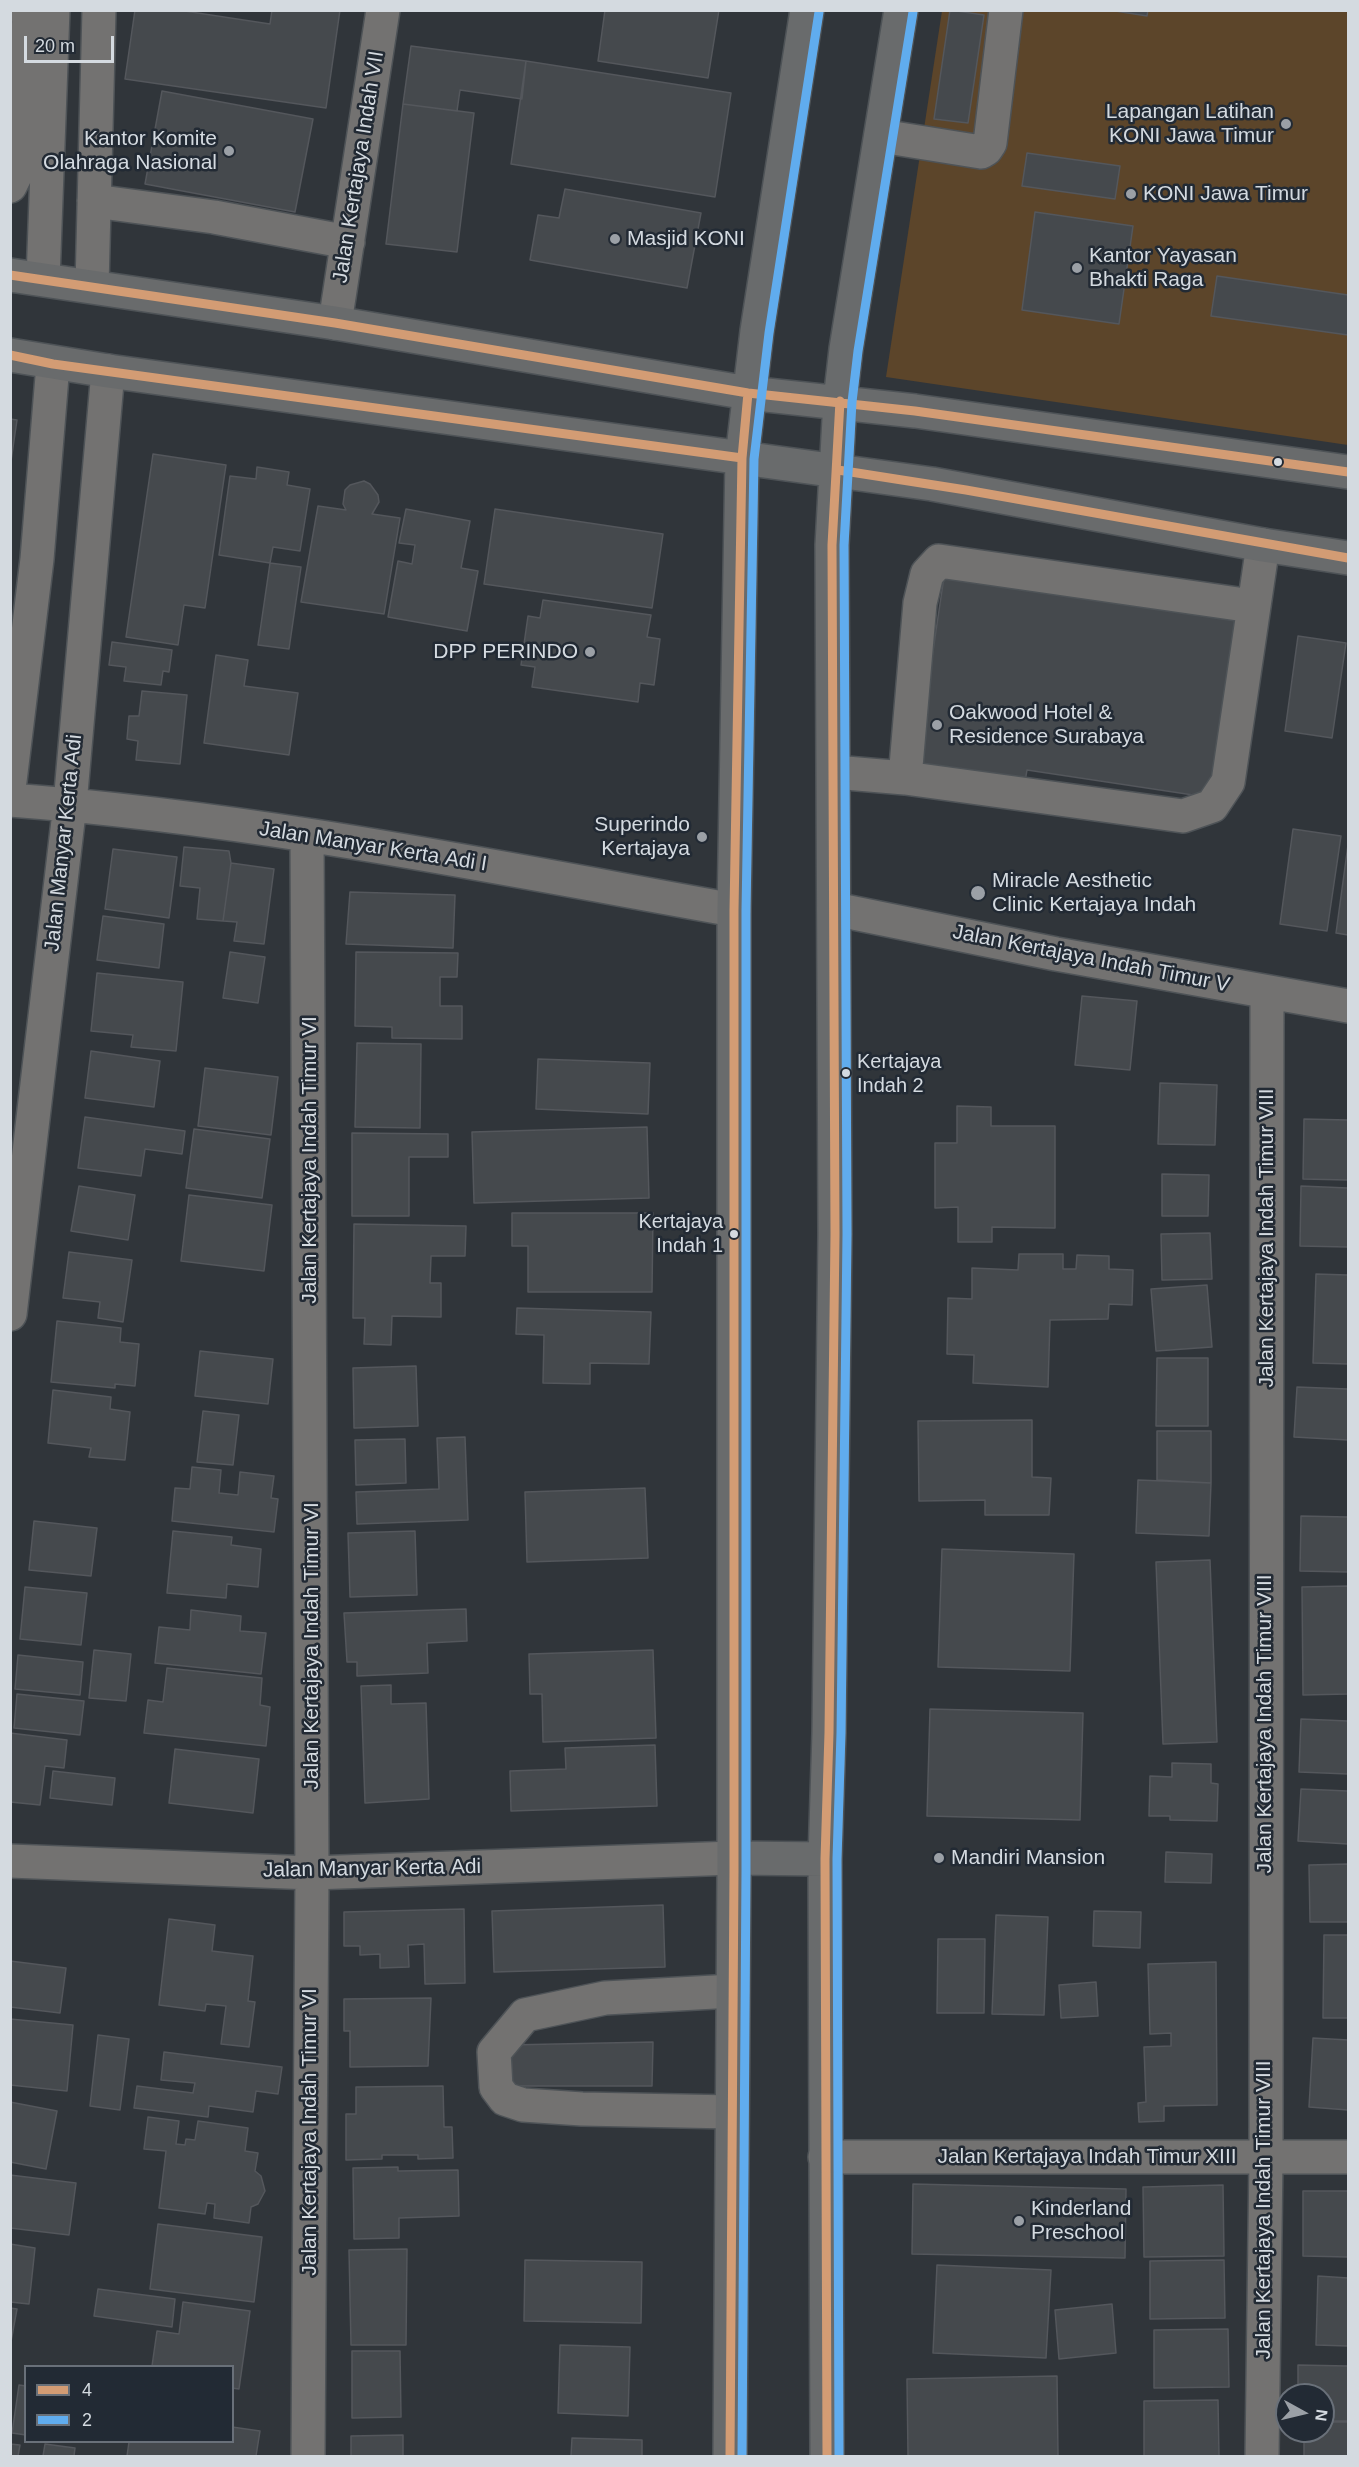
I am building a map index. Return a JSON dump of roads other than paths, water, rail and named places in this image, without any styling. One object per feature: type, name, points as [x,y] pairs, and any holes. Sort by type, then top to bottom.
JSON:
[{"type":"main road","points":[[730,2457],[734,1858],[734,910],[742,458],[748,393],[807,10]]},
{"type":"main road","points":[[827,2457],[825,1859],[829,1733],[835,1234],[832,545],[838,470],[840,401],[846,349],[901,10]]},
{"type":"main road","points":[[10,275],[335,323],[748,393],[840,401],[1348,472]]},
{"type":"main road","points":[[10,355],[59,364],[932,484],[1263,545],[1348,558]]},
{"type":"main road","points":[[734,1858],[825,1859]]},
{"type":"street","points":[[10,186],[21,166],[29,16],[24,10]]},
{"type":"street","points":[[53,10],[69,283]]},
{"type":"street","points":[[69,283],[94,201],[99,10]]},
{"type":"street","name":"Jalan Kertajaya Indah VII","points":[[335,323],[382,10]]},
{"type":"street","points":[[881,136],[981,152],[986,149],[990,143],[1006,10]]},
{"type":"street","points":[[94,201],[214,218],[348,242]]},
{"type":"street","points":[[15,794],[37,559],[59,364]]},
{"type":"street","name":"Jalan Manyar Kerta Adi","points":[[10,1314],[65,804],[102,370]]},
{"type":"street","points":[[834,772],[905,778],[1183,816],[1212,806],[1228,782],[1252,606],[1263,545]]},
{"type":"street","points":[[905,778],[920,603],[927,574],[939,561],[1252,606]]},
{"type":"street","name":"Jalan Manyar Kerta Adi I","points":[[15,794],[65,804],[307,836],[734,910]]},
{"type":"street","name":"Jalan Kertajaya Indah Timur VI","points":[[307,836],[312,1873],[308,2457]]},
{"type":"street","name":"Jalan Kertajaya Indah Timur V","points":[[834,909],[1056,954],[1348,1005]]},
{"type":"street","name":"Jalan Kertajaya Indah Timur VIII","points":[[1262,2457],[1266,2158],[1267,992]]},
{"type":"street","name":"Jalan Manyar Kerta Adi","points":[[10,1862],[312,1873],[734,1858]]},
{"type":"street","points":[[732,2112],[523,2105],[505,2099],[496,2087],[494,2052],[525,2015],[605,1998],[733,1991]]},
{"type":"street","name":"Jalan Kertajaya Indah Timur XIII","points":[[825,2157],[1348,2157]]},
{"type":"place","name":"Lapangan Latihan KONI Jawa Timur","points":[[1286,124]]},
{"type":"place","name":"Kantor Komite Olahraga Nasional","points":[[229,151]]},
{"type":"place","name":"KONI Jawa Timur","points":[[1131,194]]},
{"type":"place","name":"Masjid KONI","points":[[615,239]]},
{"type":"place","name":"Kantor Yayasan Bhakti Raga","points":[[1077,268]]},
{"type":"place","name":"DPP PERINDO","points":[[590,652]]},
{"type":"place","name":"Oakwood Hotel & Residence Surabaya","points":[[937,725]]},
{"type":"place","name":"Superindo Kertajaya","points":[[702,837]]},
{"type":"place","name":"Miracle Aesthetic Clinic Kertajaya Indah","points":[[978,893]]},
{"type":"place","name":"Kertajaya Indah 2","points":[[846,1073]]},
{"type":"place","name":"Kertajaya Indah 1","points":[[734,1234]]},
{"type":"place","name":"Mandiri Mansion","points":[[939,1858]]},
{"type":"place","name":"Kinderland Preschool","points":[[1019,2221]]}]
